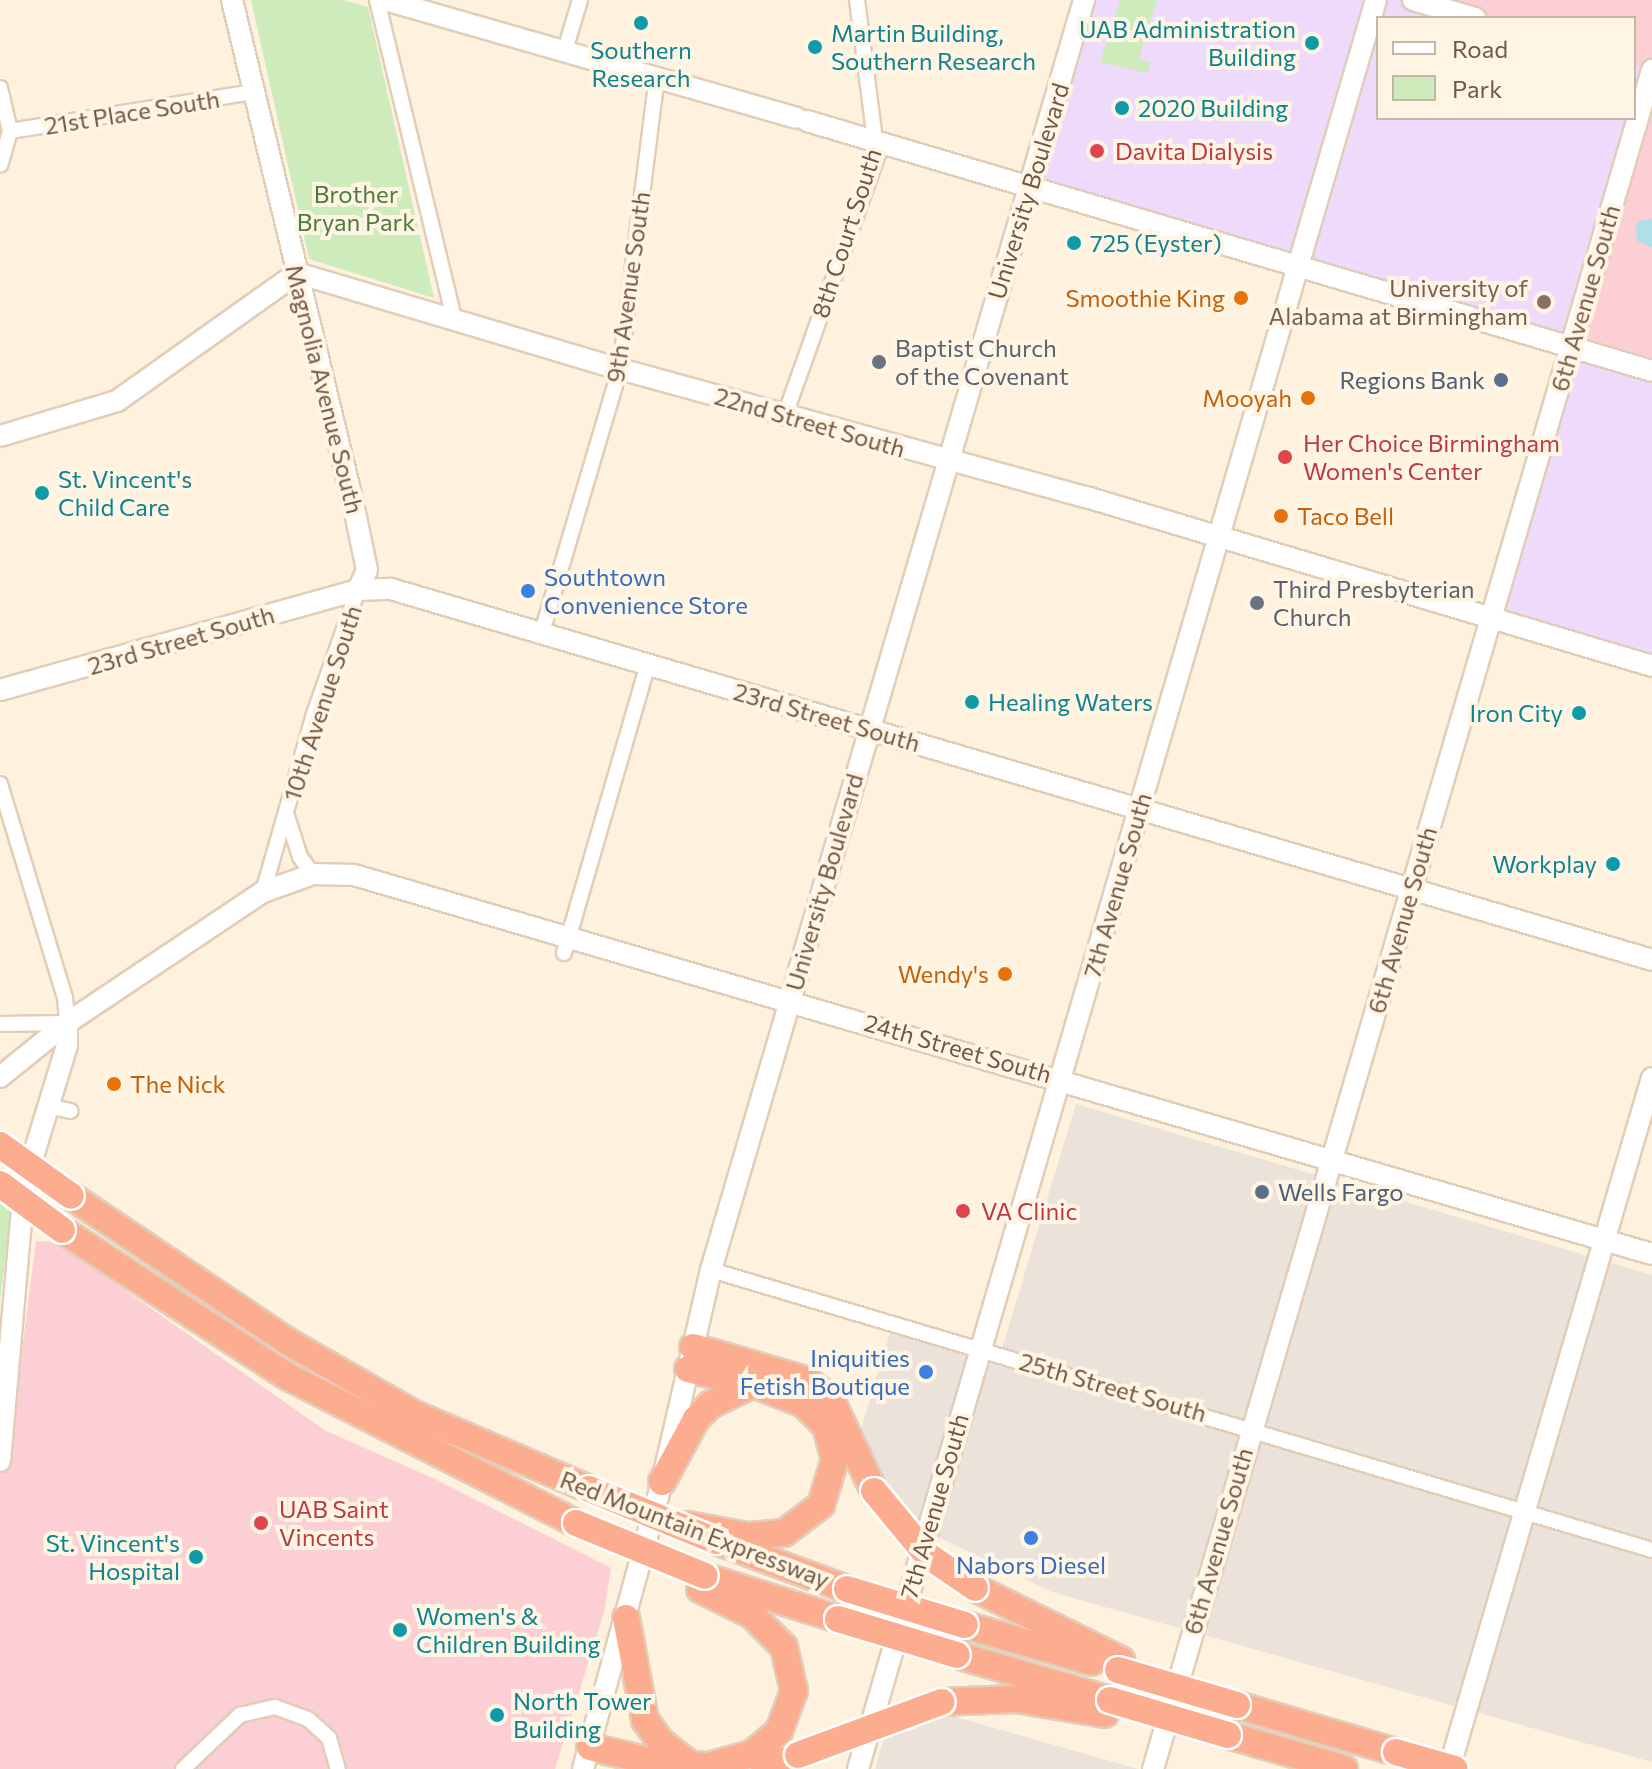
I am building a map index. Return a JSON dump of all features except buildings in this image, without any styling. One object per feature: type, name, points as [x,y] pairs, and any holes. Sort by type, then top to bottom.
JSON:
[{"type":"highway","name":"Red Mountain Expressway","points":[[0,1145],[290,1343],[399,1405],[589,1489],[672,1523],[717,1535],[847,1589],[965,1625],[1120,1665]]},
{"type":"highway","name":"Red Mountain Expressway","points":[[0,1184],[62,1230],[287,1376],[525,1498],[533,1511],[703,1582],[957,1655],[1108,1707],[1189,1723],[1344,1769]]},
{"type":"highway","points":[[690,1358],[753,1384],[788,1394],[816,1414],[832,1442],[832,1478],[821,1505],[797,1527],[770,1536],[717,1535]]},
{"type":"highway","points":[[690,1358],[806,1380],[830,1398],[874,1491],[927,1555],[975,1588],[1120,1665],[1238,1700],[1276,1707],[1293,1721],[1452,1769]]},
{"type":"highway","points":[[662,1482],[696,1419],[710,1405],[753,1384]]},
{"type":"highway","points":[[591,1762],[690,1765],[735,1762],[760,1749],[786,1719],[794,1691],[790,1663],[772,1631],[703,1582]]},
{"type":"highway","points":[[626,1618],[645,1720],[661,1742],[690,1765]]},
{"type":"highway","points":[[764,1769],[941,1702],[1016,1699],[1108,1707]]},
{"type":"street","name":"Magnolia Avenue South","points":[[232,0],[367,570],[358,590]]},
{"type":"street","points":[[377,0],[454,319]]},
{"type":"street","points":[[385,0],[1298,264],[1652,371]]},
{"type":"street","points":[[565,50],[580,0]]},
{"type":"street","name":"8th Court South","points":[[785,415],[877,156],[857,0]]},
{"type":"street","name":"University Boulevard","points":[[591,1762],[662,1482],[711,1270],[1084,0]]},
{"type":"street","name":"7th Avenue South","points":[[858,1769],[1376,0]]},
{"type":"street","points":[[1413,0],[1468,16]]},
{"type":"street","name":"6th Avenue South","points":[[1153,1769],[1251,1427],[1652,71]]},
{"type":"street","name":"9th Avenue South","points":[[542,632],[620,369],[657,77]]},
{"type":"street","points":[[0,88],[5,127],[0,165]]},
{"type":"street","name":"21st Place South","points":[[5,127],[254,92]]},
{"type":"street","points":[[0,436],[117,401],[297,273]]},
{"type":"street","name":"22nd Street South","points":[[297,273],[620,369],[1218,537],[1652,666]]},
{"type":"street","name":"23rd Street South","points":[[0,690],[358,590],[391,589],[542,632],[647,667],[868,728],[1652,960]]},
{"type":"street","name":"10th Avenue South","points":[[263,892],[314,714],[358,590]]},
{"type":"street","points":[[566,944],[647,667]]},
{"type":"street","points":[[0,784],[65,998],[67,1023],[67,1045],[24,1186],[0,1461]]},
{"type":"street","name":"10th Avenue South","points":[[287,816],[300,857],[313,874]]},
{"type":"street","name":"24th Street South","points":[[263,892],[313,874],[375,878],[566,944],[791,999],[1652,1254]]},
{"type":"street","points":[[0,1077],[67,1023],[263,892]]},
{"type":"street","points":[[0,1024],[67,1023]]},
{"type":"street","points":[[1452,1769],[1652,1078]]},
{"type":"street","points":[[47,1106],[70,1111]]},
{"type":"street","name":"25th Street South","points":[[711,1270],[1251,1427],[1652,1550]]},
{"type":"street","points":[[183,1769],[240,1715],[275,1707],[308,1719],[329,1738],[338,1769]]},
{"type":"shaded area","name":"University of Alabama at Birmingham","points":[[1087,0],[1652,0],[1652,666],[1490,619],[1567,340],[1036,184]]},
{"type":"shaded area","points":[[1397,0],[1652,0],[1652,368],[1573,346],[1651,70],[1636,66],[1636,16],[1449,16]]},
{"type":"shaded area","points":[[1076,1104],[1652,1275],[1652,1762],[1052,1592],[918,1527],[858,1439],[890,1333],[997,1365]]},
{"type":"shaded area","name":"UAB Saint Vincents","points":[[36,1241],[56,1242],[326,1431],[433,1478],[611,1568],[604,1612],[555,1769],[0,1769],[0,1372],[19,1373]]},
{"type":"shaded area","points":[[942,1713],[1138,1769],[875,1769],[886,1731]]},
{"type":"green space","name":"Brother Bryan Park","points":[[251,0],[343,0],[368,7],[434,298],[309,259]]},
{"type":"green space","points":[[1120,0],[1157,0],[1139,59],[1151,63],[1147,73],[1100,62]]},
{"type":"green space","points":[[0,1202],[11,1210],[0,1302]]},
{"type":"water","points":[[1652,219],[1652,247],[1638,242],[1635,229],[1638,221]]},
{"type":"place","name":"Southern Research","points":[[641,23]]},
{"type":"place","name":"UAB Administration Building","points":[[1312,43]]},
{"type":"place","name":"Martin Building, Southern Research","points":[[815,47]]},
{"type":"place","name":"2020 Building","points":[[1122,108]]},
{"type":"place","name":"Davita Dialysis","points":[[1097,151]]},
{"type":"place","name":"725 (Eyster)","points":[[1074,243]]},
{"type":"place","name":"Smoothie King","points":[[1241,298]]},
{"type":"place","name":"University of Alabama at Birmingham","points":[[1544,302]]},
{"type":"place","name":"Baptist Church of the Covenant","points":[[879,362]]},
{"type":"place","name":"Regions Bank","points":[[1501,380]]},
{"type":"place","name":"Mooyah","points":[[1308,398]]},
{"type":"place","name":"Her Choice Birmingham Women's Center","points":[[1285,457]]},
{"type":"place","name":"St. Vincent's Child Care","points":[[42,493]]},
{"type":"place","name":"Taco Bell","points":[[1281,516]]},
{"type":"place","name":"Southtown Convenience Store","points":[[528,591]]},
{"type":"place","name":"Third Presbyterian Church","points":[[1257,603]]},
{"type":"place","name":"Healing Waters","points":[[972,702]]},
{"type":"place","name":"Iron City","points":[[1579,713]]},
{"type":"place","name":"Workplay","points":[[1613,864]]},
{"type":"place","name":"Wendy's","points":[[1005,974]]},
{"type":"place","name":"The Nick","points":[[114,1084]]},
{"type":"place","name":"Wells Fargo","points":[[1262,1192]]},
{"type":"place","name":"VA Clinic","points":[[963,1211]]},
{"type":"place","name":"Iniquities Fetish Boutique","points":[[926,1372]]},
{"type":"place","name":"UAB Saint Vincents","points":[[261,1523]]},
{"type":"place","name":"Nabors Diesel","points":[[1031,1538]]},
{"type":"place","name":"St. Vincent's Hospital","points":[[196,1557]]},
{"type":"place","name":"Women's & Children Building","points":[[400,1630]]},
{"type":"place","name":"North Tower Building","points":[[497,1715]]}]
